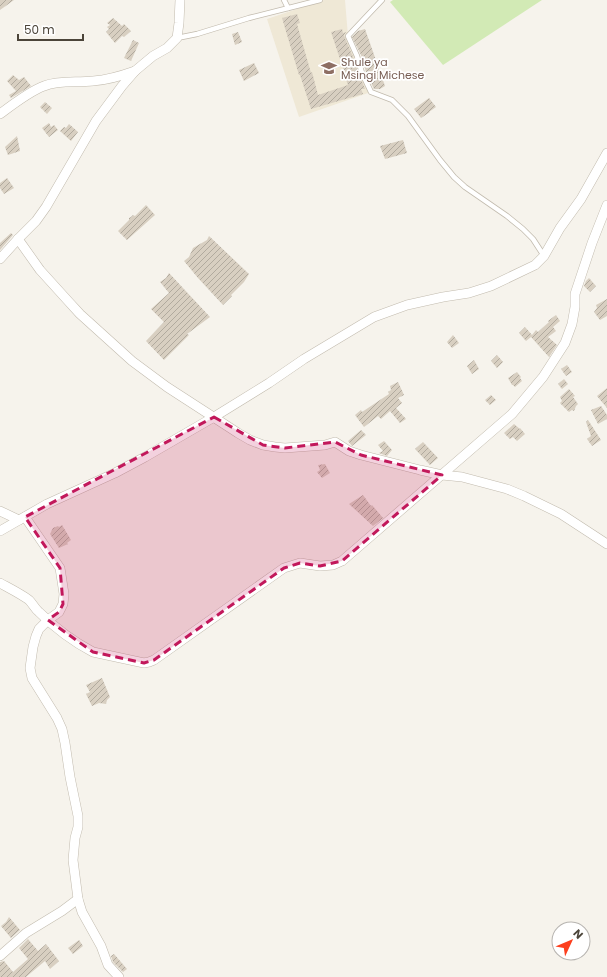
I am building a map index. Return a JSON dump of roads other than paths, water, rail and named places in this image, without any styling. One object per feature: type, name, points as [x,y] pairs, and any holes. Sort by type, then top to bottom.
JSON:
[{"type":"street","points":[[0,259],[36,221],[46,207],[96,121],[107,105],[135,71],[153,56],[168,48],[177,38],[180,0]]},
{"type":"street","points":[[0,114],[24,97],[44,86],[57,83],[107,80],[135,71]]},
{"type":"street","points":[[0,531],[47,504],[115,473],[145,457],[214,417],[374,317],[407,305],[469,293],[491,286],[535,265],[544,256],[560,228],[581,199],[607,153]]},
{"type":"street","points":[[0,583],[29,601],[38,612],[69,638],[93,652],[144,663],[154,660],[284,568],[300,563],[320,566],[333,565],[342,561],[512,414],[544,377],[565,343],[572,324],[575,307],[575,294],[592,243],[607,205]]},
{"type":"street","points":[[18,239],[40,270],[68,302],[132,361],[167,387],[250,440],[263,445],[285,448],[325,445],[335,442],[349,451],[361,455],[442,475],[462,477],[490,484],[524,496],[561,514],[607,544]]},
{"type":"street","points":[[0,511],[22,518],[60,568],[64,594],[63,604],[59,612],[39,629],[33,647],[30,668],[32,678],[62,729],[65,743],[78,816],[78,827],[75,838],[73,860],[78,899],[82,912],[101,946],[108,965],[119,977]]},
{"type":"street","points":[[0,956],[26,933],[62,911],[78,899]]},
{"type":"lane","points":[[284,0],[288,8]]},
{"type":"lane","points":[[177,38],[197,34],[248,18],[320,0]]},
{"type":"lane","points":[[382,0],[348,36],[357,56],[362,74],[371,92],[392,100],[408,116],[454,177],[465,187],[523,229],[534,239],[544,256]]},
{"type":"place","name":"Shule ya Msingi Michese","points":[[329,68]]}]
